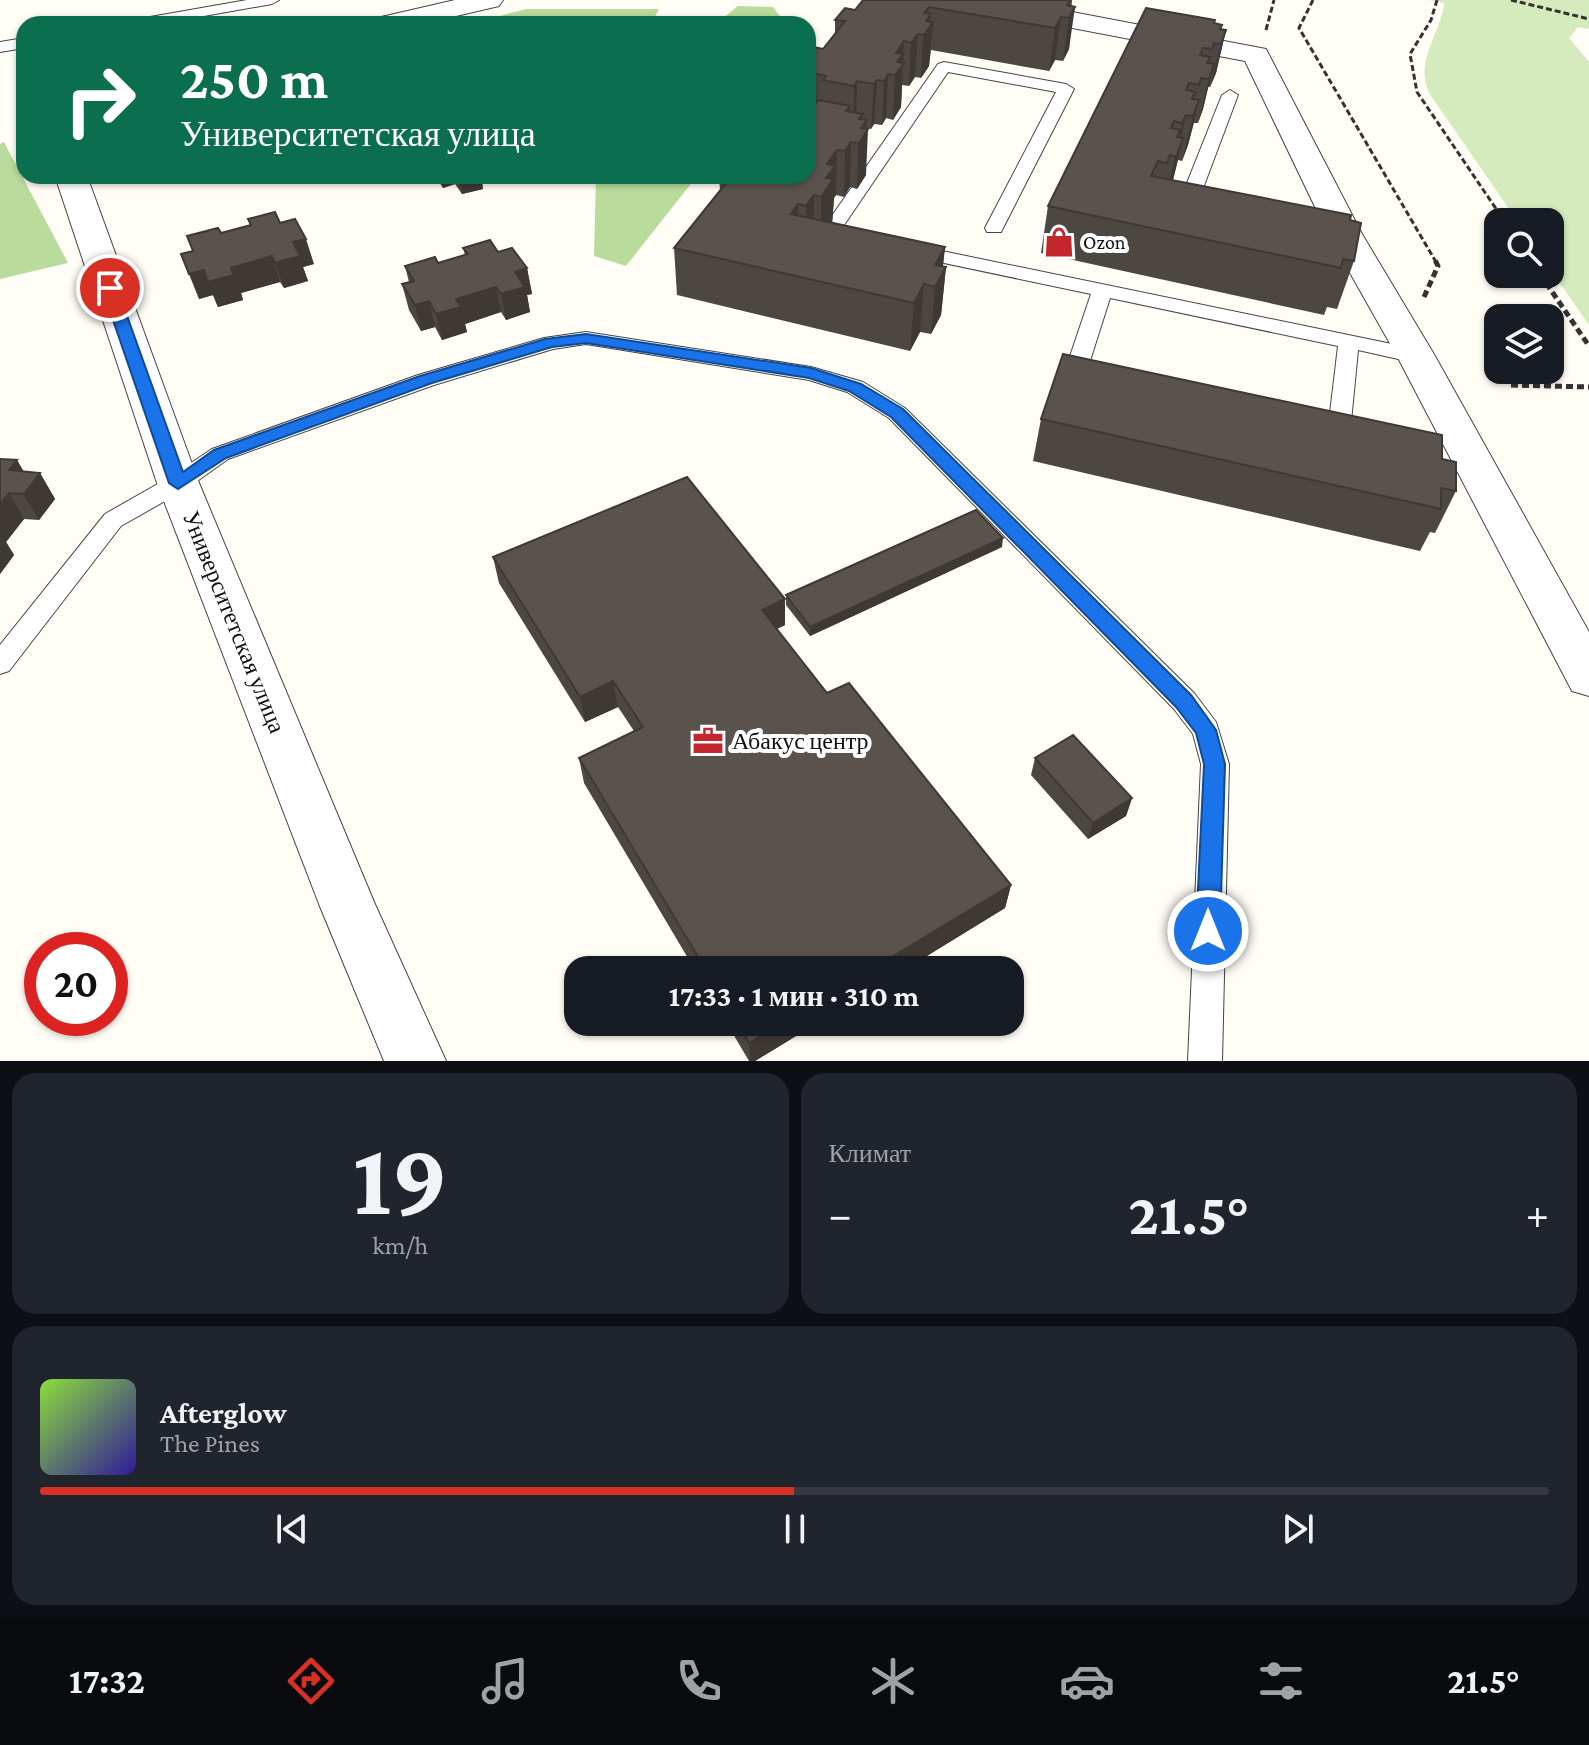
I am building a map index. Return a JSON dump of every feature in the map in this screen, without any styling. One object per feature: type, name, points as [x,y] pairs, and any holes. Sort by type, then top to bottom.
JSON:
[{"type":"street","points":[[421,16],[490,0]]},
{"type":"street","points":[[967,0],[1256,55],[1331,232],[1410,347],[1589,677]]},
{"type":"street","name":"Университетская улица","points":[[74,184],[178,483],[347,904],[415,1061]]},
{"type":"lane","points":[[179,16],[272,0]]},
{"type":"lane","points":[[859,240],[829,234],[944,67],[1066,89],[994,228]]},
{"type":"lane","points":[[1216,208],[1188,203],[1230,95]]},
{"type":"lane","points":[[890,246],[1349,342],[1410,347]]},
{"type":"lane","points":[[1103,289],[1077,368],[1124,378]]},
{"type":"lane","points":[[0,664],[113,520],[178,483],[220,454],[426,380],[551,343],[586,338],[811,374],[855,387],[897,413],[1184,701],[1206,730],[1215,764],[1205,1061]]},
{"type":"lane","points":[[1294,413],[1340,422],[1349,342]]},
{"type":"path","points":[[1265,35],[1274,0]]},
{"type":"path","points":[[1313,0],[1299,28],[1438,266],[1410,347]]},
{"type":"path","points":[[1437,0],[1431,20],[1410,54],[1417,92],[1496,208]]},
{"type":"path","points":[[1511,0],[1589,19]]},
{"type":"path","points":[[1550,288],[1589,346]]},
{"type":"path","points":[[1511,385],[1589,387]]},
{"type":"green space","points":[[1429,0],[1589,0],[1589,29],[1578,27],[1569,38],[1589,62],[1589,325],[1563,288],[1564,208],[1508,208],[1429,93],[1425,81],[1426,58],[1444,3]]},
{"type":"green space","points":[[738,6],[773,7],[780,16],[726,16]]},
{"type":"green space","points":[[526,9],[659,9],[655,16],[500,16]]},
{"type":"green space","points":[[4,142],[16,165],[16,184],[26,184],[68,263],[0,279],[0,144]]},
{"type":"green space","points":[[596,184],[691,184],[626,266],[594,256]]},
{"type":"building","points":[[863,0],[1070,0],[1067,5],[1075,7],[1069,18],[1061,17],[1055,28],[929,7],[924,13],[931,14],[926,21],[933,22],[924,35],[918,34],[911,43],[904,41],[896,53],[903,54],[897,62],[904,63],[895,75],[888,74],[884,81],[877,80],[874,84],[857,81],[854,86],[823,80],[826,76],[816,74],[816,47],[823,49],[845,21],[835,20],[845,8],[855,10]]},
{"type":"building","points":[[1146,8],[1215,20],[1214,23],[1222,25],[1220,29],[1226,30],[1221,44],[1214,43],[1212,49],[1203,48],[1200,55],[1210,57],[1207,63],[1214,64],[1209,79],[1201,78],[1199,85],[1189,83],[1186,90],[1195,92],[1192,99],[1199,100],[1193,116],[1186,115],[1182,123],[1174,121],[1171,128],[1180,130],[1177,137],[1183,138],[1176,157],[1170,155],[1167,163],[1158,161],[1151,176],[1351,215],[1350,220],[1361,223],[1354,261],[1343,259],[1341,268],[1048,206]]},
{"type":"building","points":[[818,100],[850,106],[846,111],[863,114],[859,119],[867,120],[861,128],[868,129],[859,143],[851,142],[845,151],[837,150],[827,164],[835,166],[826,178],[833,179],[821,197],[814,195],[806,206],[798,204],[791,214],[945,247],[935,265],[946,267],[935,287],[924,284],[914,303],[674,248],[725,184],[816,184]]},
{"type":"building","points":[[275,212],[280,223],[295,219],[306,239],[293,242],[300,256],[275,263],[272,256],[231,268],[234,275],[208,282],[204,270],[189,274],[181,254],[193,251],[187,236],[218,228],[221,233],[251,225],[248,219]]},
{"type":"building","points":[[490,240],[498,252],[512,248],[527,268],[515,272],[525,287],[501,294],[496,287],[456,299],[461,307],[436,314],[429,301],[415,305],[402,284],[414,281],[405,266],[435,257],[438,263],[468,254],[463,248]]},
{"type":"building","points":[[1063,354],[1442,435],[1442,459],[1456,462],[1456,491],[1441,488],[1441,509],[1041,419]]},
{"type":"building","points":[[0,459],[17,460],[9,470],[40,473],[24,494],[9,493],[0,504]]},
{"type":"building","points":[[687,477],[785,599],[762,610],[827,693],[849,683],[1011,885],[893,956],[698,956],[579,758],[643,727],[613,681],[580,697],[493,557]]},
{"type":"building","points":[[976,510],[1003,538],[810,627],[786,595]]},
{"type":"building","points":[[1073,735],[1132,798],[1093,823],[1035,758]]},
{"type":"building","points":[[745,1036],[761,1036],[749,1043]]},
{"type":"place","name":"Ozon","points":[[1059,242]]},
{"type":"place","name":"Абакус центр","points":[[708,741]]},
{"type":"route","points":[[110,288],[178,483],[220,454],[326,415],[497,358],[551,343],[586,338],[811,374],[855,387],[897,413],[1184,701],[1206,730],[1215,764],[1208,931]]}]
